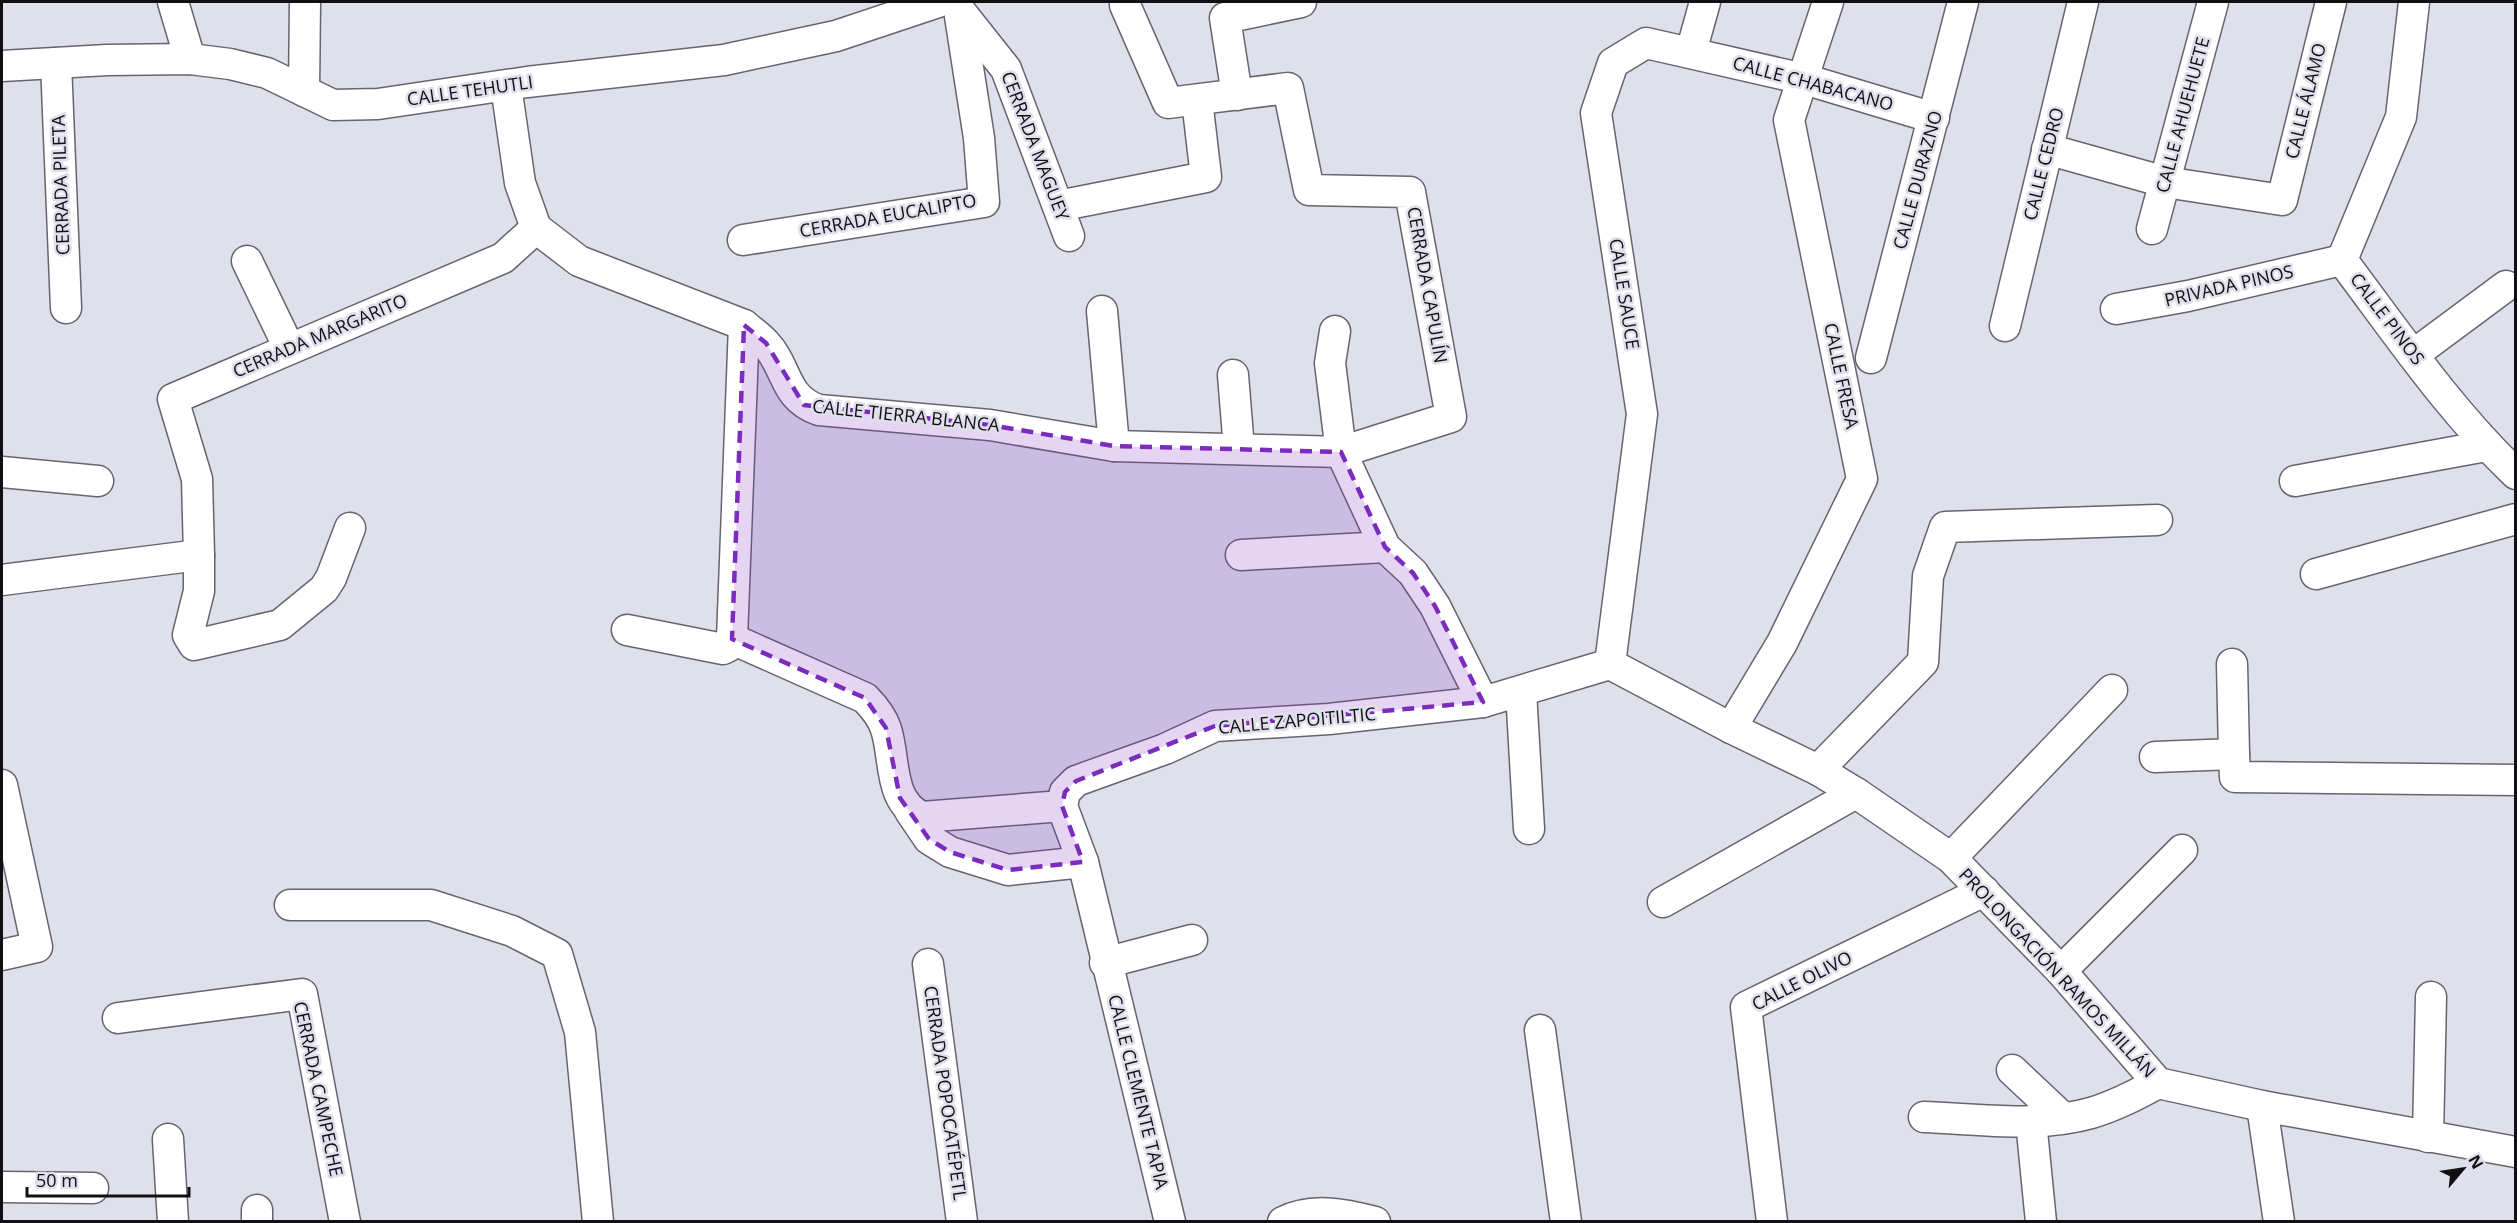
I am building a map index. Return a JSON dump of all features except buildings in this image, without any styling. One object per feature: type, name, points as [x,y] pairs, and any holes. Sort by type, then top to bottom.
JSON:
[{"type":"street","points":[[173,2],[190,59]]},
{"type":"street","points":[[304,91],[305,2]]},
{"type":"street","points":[[1237,94],[1225,18],[1301,2]]},
{"type":"street","points":[[1691,52],[1705,2]]},
{"type":"street","name":"CALLE FRESA","points":[[1731,728],[1782,643],[1862,479],[1789,120],[1828,2]]},
{"type":"street","name":"CALLE DURAZNO","points":[[1871,358],[1964,2]]},
{"type":"street","name":"CALLE CEDRO","points":[[2005,326],[2083,2]]},
{"type":"street","name":"CALLE AHUEHUETE","points":[[2152,229],[2213,2]]},
{"type":"street","name":"CALLE ÁLAMO","points":[[2165,182],[2282,200],[2331,2]]},
{"type":"street","name":"CALLE PINOS","points":[[2414,2],[2401,117],[2342,260],[2413,355],[2486,446],[2516,474]]},
{"type":"street","name":"CALLE TEHUTLI","points":[[2,66],[190,59],[230,64],[267,73],[333,105],[367,104],[527,82],[724,60],[836,36],[950,4]]},
{"type":"street","name":"CERRADA MAGUEY","points":[[950,4],[1006,69],[1070,236]]},
{"type":"street","name":"CERRADA EUCALIPTO","points":[[743,240],[984,202],[979,138],[950,4]]},
{"type":"street","name":"CERRADA CAPULÍN","points":[[1125,5],[1168,103],[1288,88],[1309,190],[1410,192],[1452,417]]},
{"type":"street","name":"CALLE SAUCE","points":[[1610,664],[1642,414],[1596,113],[1613,63],[1646,43],[1691,52]]},
{"type":"street","name":"CALLE CHABACANO","points":[[1691,52],[1804,79],[1935,118]]},
{"type":"street","name":"CERRADA PILETA","points":[[56,63],[66,308]]},
{"type":"street","points":[[506,86],[519,183],[536,228]]},
{"type":"street","points":[[1058,206],[1206,177],[1197,100]]},
{"type":"street","points":[[2047,149],[2165,182]]},
{"type":"street","name":"CALLE TIERRA BLANCA","points":[[536,228],[579,261],[744,325],[766,344],[780,364],[790,388],[804,405],[819,410],[990,425],[1114,446],[1341,452],[1452,417]]},
{"type":"street","name":"CERRADA MARGARITO","points":[[199,555],[197,479],[172,399],[503,258],[536,228]]},
{"type":"street","name":"PRIVADA PINOS","points":[[2116,309],[2188,296],[2342,260]]},
{"type":"street","points":[[247,261],[289,348]]},
{"type":"street","points":[[2413,355],[2506,286]]},
{"type":"street","points":[[1102,311],[1114,446]]},
{"type":"street","points":[[627,630],[723,649],[729,646],[732,639],[744,325]]},
{"type":"street","points":[[1335,332],[1330,363],[1341,452],[1385,547],[1413,573],[1435,606],[1483,702]]},
{"type":"street","points":[[1233,375],[1239,449]]},
{"type":"street","points":[[2295,481],[2486,446]]},
{"type":"street","points":[[2,472],[98,481]]},
{"type":"street","points":[[2316,574],[2516,519]]},
{"type":"street","points":[[1818,770],[1923,662],[1928,576],[1945,527],[2157,520]]},
{"type":"street","points":[[2,579],[199,555],[199,591],[188,635],[194,645],[280,624],[324,589],[331,578],[350,528]]},
{"type":"street","points":[[1241,555],[1385,547]]},
{"type":"street","points":[[732,639],[865,698],[877,710],[886,728],[900,798],[929,839],[950,852],[1008,870],[1083,862],[1062,806],[922,817],[910,811]]},
{"type":"street","name":"CALLE ZAPOITILTIC","points":[[1062,806],[1065,792],[1076,781],[1165,749],[1215,726],[1329,719],[1483,702],[1610,664]]},
{"type":"street","name":"PROLONGACIÓN RAMOS MILLÁN","points":[[1610,664],[1731,728],[1818,770],[1951,858],[2061,971],[2158,1083],[2262,1106],[2516,1152]]},
{"type":"street","points":[[2232,664],[2235,765]]},
{"type":"street","points":[[1951,858],[2112,690]]},
{"type":"street","points":[[1521,691],[1529,829]]},
{"type":"street","points":[[2155,758],[2235,765],[2516,780]]},
{"type":"street","points":[[2,785],[37,948],[2,955]]},
{"type":"street","points":[[1663,902],[1856,793]]},
{"type":"street","points":[[2061,971],[2182,850]]},
{"type":"street","name":"CALLE CLEMENTE TAPIA","points":[[1083,862],[1170,1221]]},
{"type":"street","name":"CALLE OLIVO","points":[[1772,1221],[1746,1007],[1984,891]]},
{"type":"street","points":[[290,905],[431,904],[512,931],[557,954],[580,1032],[598,1221]]},
{"type":"street","points":[[1106,963],[1192,940]]},
{"type":"street","name":"CERRADA POPOCATÉPETL","points":[[928,964],[962,1221]]},
{"type":"street","name":"CERRADA CAMPECHE","points":[[118,1018],[302,994],[345,1221]]},
{"type":"street","points":[[2428,1137],[2431,997]]},
{"type":"street","points":[[1540,1030],[1566,1221]]},
{"type":"street","points":[[2012,1070],[2063,1118]]},
{"type":"street","points":[[1924,1117],[2031,1121],[2063,1118],[2089,1114],[2123,1102],[2158,1083]]},
{"type":"street","points":[[2262,1106],[2279,1221]]},
{"type":"street","points":[[2031,1121],[2041,1221]]},
{"type":"street","points":[[168,1139],[173,1221]]},
{"type":"street","points":[[2,1187],[93,1188]]},
{"type":"street","points":[[1283,1221],[1291,1217],[1323,1212],[1375,1221]]},
{"type":"highlighted area","points":[[744,325],[766,343],[804,405],[990,425],[1114,446],[1341,452],[1385,547],[1413,573],[1435,606],[1483,702],[1215,726],[1076,781],[1065,792],[1062,806],[1083,862],[1008,870],[950,852],[929,839],[900,798],[886,728],[865,698],[732,639]]}]
